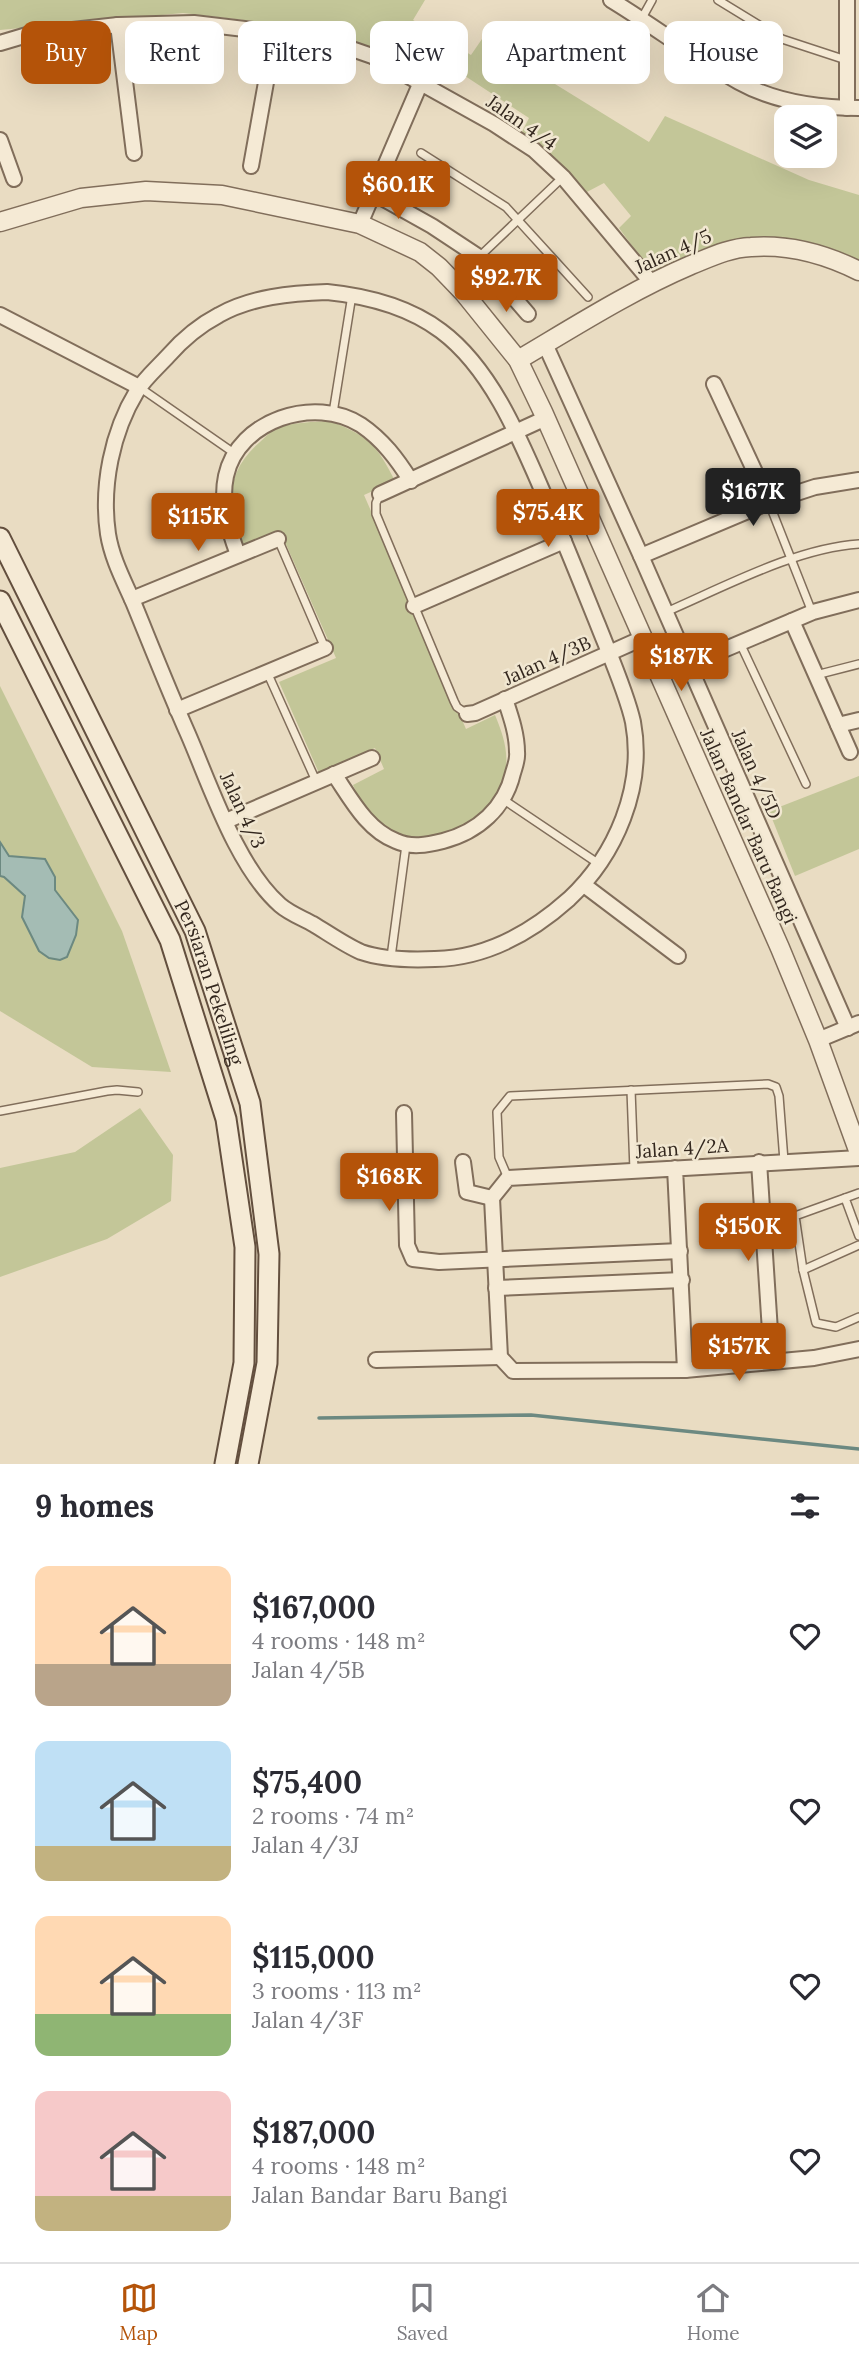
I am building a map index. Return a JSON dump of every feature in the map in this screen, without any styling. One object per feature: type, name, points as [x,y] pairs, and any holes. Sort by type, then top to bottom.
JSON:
[{"type":"main road","name":"Persiaran Pekeliling","points":[[0,538],[195,931],[250,1103],[269,1254],[268,1363],[248,1464]]},
{"type":"main road","name":"Persiaran Pekeliling","points":[[0,601],[170,940],[226,1119],[245,1260],[244,1363],[225,1464]]},
{"type":"street","points":[[611,0],[739,82],[790,102],[853,108],[844,2]]},
{"type":"street","name":"Jalan 4/4","points":[[0,43],[27,35],[118,25],[194,23],[238,28]]},
{"type":"street","points":[[118,25],[134,153]]},
{"type":"street","points":[[251,166],[266,84]]},
{"type":"street","points":[[360,224],[420,84]]},
{"type":"street","name":"Jalan 4/4","points":[[425,84],[495,124],[534,150],[564,177],[651,282]]},
{"type":"street","points":[[0,140],[14,179]]},
{"type":"street","name":"Jalan Bandar Baru Bangi","points":[[0,222],[81,198],[146,191],[222,195],[360,224],[420,252],[464,293],[518,360],[546,418],[726,821],[855,1132],[859,1155]]},
{"type":"street","points":[[373,193],[432,226],[479,257],[528,314]]},
{"type":"street","name":"Jalan 4/5","points":[[518,360],[651,282],[727,250],[751,247],[806,251],[832,258],[859,271]]},
{"type":"street","name":"Jalan 4/3","points":[[297,293],[352,295],[415,316],[442,332],[484,377],[516,432],[564,541],[610,653],[633,721],[635,762],[622,823],[584,885],[545,920],[494,948],[442,959],[391,957],[362,952],[282,907],[250,870],[177,710],[116,564],[108,535],[106,500],[110,461],[121,423],[139,387],[181,342],[219,314],[267,298],[297,293]]},
{"type":"street","points":[[0,315],[139,387]]},
{"type":"street","name":"Jalan 4/5D","points":[[544,344],[854,1026]]},
{"type":"street","points":[[714,384],[769,502]]},
{"type":"street","points":[[238,555],[227,524],[226,476],[234,453],[253,433],[279,418],[306,412],[333,414],[359,424],[381,440],[411,481]]},
{"type":"street","points":[[380,494],[546,418]]},
{"type":"street","points":[[641,556],[769,502],[815,487],[859,480]]},
{"type":"street","points":[[132,599],[278,539]]},
{"type":"street","points":[[414,606],[564,541]]},
{"type":"street","points":[[688,664],[813,612],[859,600]]},
{"type":"street","points":[[792,621],[850,752]]},
{"type":"street","name":"Jalan 4/3B","points":[[467,714],[475,713],[643,638]]},
{"type":"street","points":[[177,710],[325,648]]},
{"type":"street","points":[[334,775],[359,812],[382,834],[406,845],[421,846],[454,838],[473,828],[504,800],[511,783],[518,755],[514,724],[505,699]]},
{"type":"street","points":[[838,724],[859,720]]},
{"type":"street","points":[[226,821],[372,758]]},
{"type":"street","points":[[584,885],[678,956]]},
{"type":"street","points":[[818,1040],[854,1026]]},
{"type":"street","points":[[404,1112],[407,1245],[413,1259],[439,1262],[680,1251]]},
{"type":"street","name":"Jalan 4/2A","points":[[508,1178],[859,1155]]},
{"type":"street","points":[[463,1162],[467,1192],[492,1198]]},
{"type":"street","points":[[759,1162],[772,1362]]},
{"type":"street","points":[[675,1168],[685,1370]]},
{"type":"street","points":[[508,1178],[492,1198],[499,1357],[513,1371],[685,1370],[814,1358],[859,1349]]},
{"type":"street","points":[[496,1288],[682,1280]]},
{"type":"street","points":[[376,1360],[499,1357]]},
{"type":"lane","points":[[642,18],[652,0]]},
{"type":"lane","points":[[718,0],[782,39],[847,60]]},
{"type":"lane","points":[[421,153],[506,207],[588,297]]},
{"type":"lane","points":[[479,257],[564,177]]},
{"type":"lane","points":[[333,414],[352,295]]},
{"type":"lane","points":[[139,387],[234,453]]},
{"type":"lane","points":[[380,494],[376,502],[376,514],[453,701],[467,714]]},
{"type":"lane","points":[[769,502],[813,612]]},
{"type":"lane","points":[[278,539],[325,648]]},
{"type":"lane","points":[[665,612],[792,559],[839,545],[859,544]]},
{"type":"lane","points":[[740,643],[806,784]]},
{"type":"lane","points":[[816,675],[859,664]]},
{"type":"lane","points":[[267,672],[316,782]]},
{"type":"lane","points":[[504,800],[599,864]]},
{"type":"lane","points":[[391,957],[406,845]]},
{"type":"lane","points":[[508,1178],[499,1157],[497,1112],[510,1096],[768,1084],[776,1087],[779,1096],[784,1161]]},
{"type":"lane","points":[[631,1090],[634,1170]]},
{"type":"lane","points":[[0,1111],[107,1091],[138,1093]]},
{"type":"lane","points":[[859,1193],[795,1216],[803,1270],[817,1323],[836,1327],[859,1317]]},
{"type":"lane","points":[[845,1198],[859,1236]]},
{"type":"lane","points":[[803,1270],[859,1245]]},
{"type":"green space","points":[[0,0],[425,0],[415,21],[370,21],[370,49],[356,44],[356,21],[252,21],[183,13],[97,21],[21,21],[21,28],[0,30]]},
{"type":"green space","points":[[482,39],[482,84],[555,84],[649,142],[665,116],[774,164],[774,168],[782,168],[809,180],[859,195],[859,269],[787,241],[722,242],[652,273],[619,228],[631,216],[604,183],[585,193],[544,148],[521,134],[529,118],[468,78],[468,53],[471,55]]},
{"type":"green space","points":[[331,421],[354,432],[377,450],[395,481],[364,495],[466,729],[495,715],[504,740],[506,767],[502,785],[493,802],[463,827],[444,835],[406,837],[388,830],[371,816],[353,785],[384,769],[375,748],[319,773],[279,682],[336,658],[281,533],[241,547],[236,532],[231,504],[232,491],[240,465],[249,453],[277,428],[297,423]]},
{"type":"green space","points":[[0,686],[122,931],[171,1072],[92,1067],[0,1011]]},
{"type":"green space","points":[[859,776],[859,849],[795,876],[769,811]]},
{"type":"green space","points":[[140,1108],[173,1155],[171,1201],[107,1239],[0,1277],[0,1168],[75,1152]]},
{"type":"water","points":[[0,842],[9,856],[45,859],[55,877],[55,890],[78,920],[76,935],[67,957],[60,960],[49,958],[39,951],[22,917],[25,896],[0,876]]},
{"type":"waterway","points":[[319,1418],[531,1415],[859,1449]]}]
